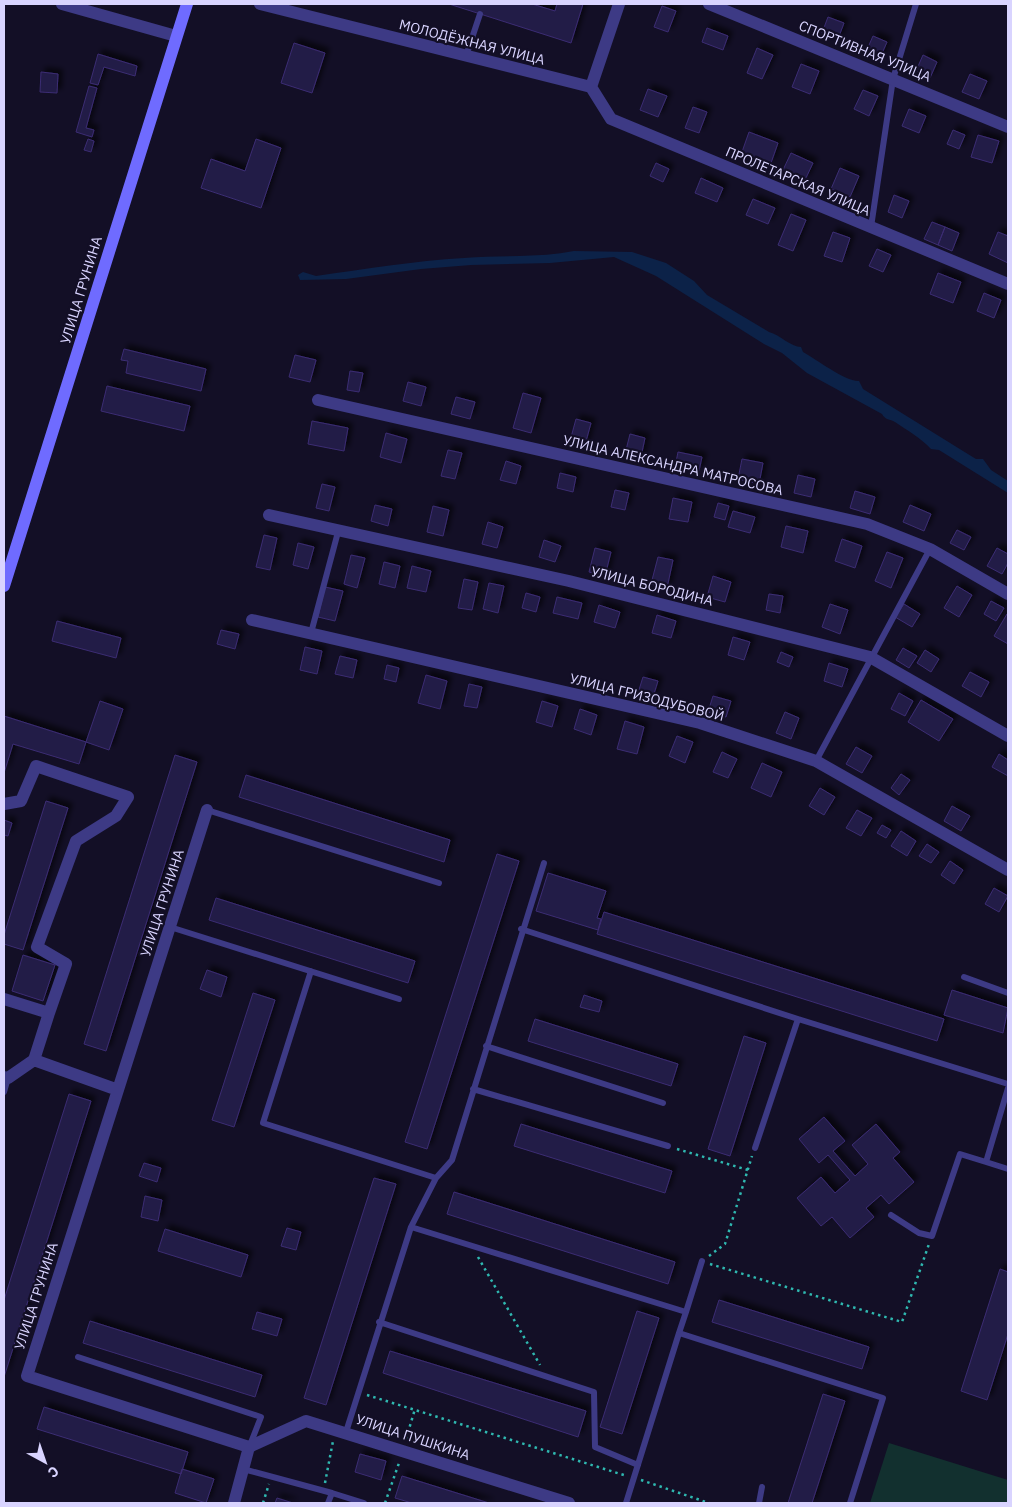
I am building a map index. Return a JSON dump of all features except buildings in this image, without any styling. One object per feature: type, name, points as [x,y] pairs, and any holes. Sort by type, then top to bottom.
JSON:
[{"type":"street","points":[[62,4],[176,36]]},
{"type":"street","name":"УЛИЦА ГРУНИНА","points":[[4,586],[187,4]]},
{"type":"street","name":"МОЛОДЁЖНАЯ УЛИЦА","points":[[260,4],[591,87]]},
{"type":"street","points":[[591,87],[619,4]]},
{"type":"street","name":"СПОРТИВНАЯ УЛИЦА","points":[[709,4],[1008,127]]},
{"type":"street","name":"ПРОЛЕТАРСКАЯ УЛИЦА","points":[[591,87],[611,119],[1008,284]]},
{"type":"street","name":"УЛИЦА АЛЕКСАНДРА МАТРОСОВА","points":[[318,400],[866,524],[930,549],[1008,594]]},
{"type":"street","name":"УЛИЦА БОРОДИНА","points":[[269,515],[338,532],[569,581],[870,657],[1008,736]]},
{"type":"street","name":"УЛИЦА ГРИЗОДУБОВОЙ","points":[[252,620],[700,723],[816,760],[1008,870]]},
{"type":"street","points":[[4,804],[21,801],[36,766],[128,797],[116,816],[76,841],[37,947],[66,964],[34,1060],[6,1078]]},
{"type":"street","name":"УЛИЦА ГРУНИНА","points":[[207,810],[27,1376],[250,1447]]},
{"type":"street","points":[[4,999],[49,1013]]},
{"type":"street","points":[[34,1060],[118,1090]]},
{"type":"street","name":"УЛИЦА ПУШКИНА","points":[[250,1447],[306,1421],[341,1430],[569,1503]]},
{"type":"street","points":[[234,1503],[250,1447]]},
{"type":"lane","points":[[871,227],[893,79],[916,4]]},
{"type":"lane","points":[[466,56],[480,14]]},
{"type":"lane","points":[[311,633],[338,532]]},
{"type":"lane","points":[[816,760],[930,549]]},
{"type":"lane","points":[[207,810],[439,883]]},
{"type":"lane","points":[[341,1430],[358,1393],[411,1227],[436,1178],[452,1160],[521,929],[544,864]]},
{"type":"lane","points":[[170,926],[398,999]]},
{"type":"lane","points":[[521,929],[1008,1086],[986,1162]]},
{"type":"lane","points":[[311,971],[263,1124],[436,1178]]},
{"type":"lane","points":[[964,977],[1008,993]]},
{"type":"lane","points":[[755,1148],[798,1019]]},
{"type":"lane","points":[[486,1046],[663,1102]]},
{"type":"lane","points":[[4,1092],[6,1078]]},
{"type":"lane","points":[[473,1088],[668,1146]]},
{"type":"lane","points":[[891,1215],[919,1233],[932,1236],[960,1154],[1008,1169]]},
{"type":"lane","points":[[411,1227],[686,1312]]},
{"type":"lane","points":[[626,1503],[702,1262]]},
{"type":"lane","points":[[380,1322],[594,1392],[595,1447],[638,1465]]},
{"type":"lane","points":[[679,1334],[883,1398],[850,1503]]},
{"type":"lane","points":[[78,1356],[262,1417],[250,1447]]},
{"type":"lane","points":[[243,1469],[364,1503]]},
{"type":"lane","points":[[759,1503],[762,1487]]},
{"type":"lane","points":[[328,1503],[332,1493]]},
{"type":"path","points":[[668,1146],[748,1170]]},
{"type":"path","points":[[702,1262],[725,1244],[755,1148]]},
{"type":"path","points":[[702,1262],[902,1322],[932,1236]]},
{"type":"path","points":[[470,1245],[547,1377]]},
{"type":"path","points":[[358,1393],[710,1503]]},
{"type":"path","points":[[324,1491],[341,1430]]},
{"type":"path","points":[[263,1503],[271,1478]]},
{"type":"green space","points":[[889,1443],[1008,1480],[1008,1503],[870,1503]]},
{"type":"water","points":[[574,251],[632,252],[666,263],[694,281],[707,295],[769,332],[793,345],[801,347],[803,352],[839,374],[859,381],[863,389],[976,459],[983,459],[991,470],[1008,481],[1008,493],[939,450],[931,449],[923,441],[882,414],[807,373],[782,353],[764,344],[656,276],[614,257],[550,263],[471,265],[421,269],[346,279],[300,280],[298,275],[303,272],[316,276],[445,259],[547,255]]}]
